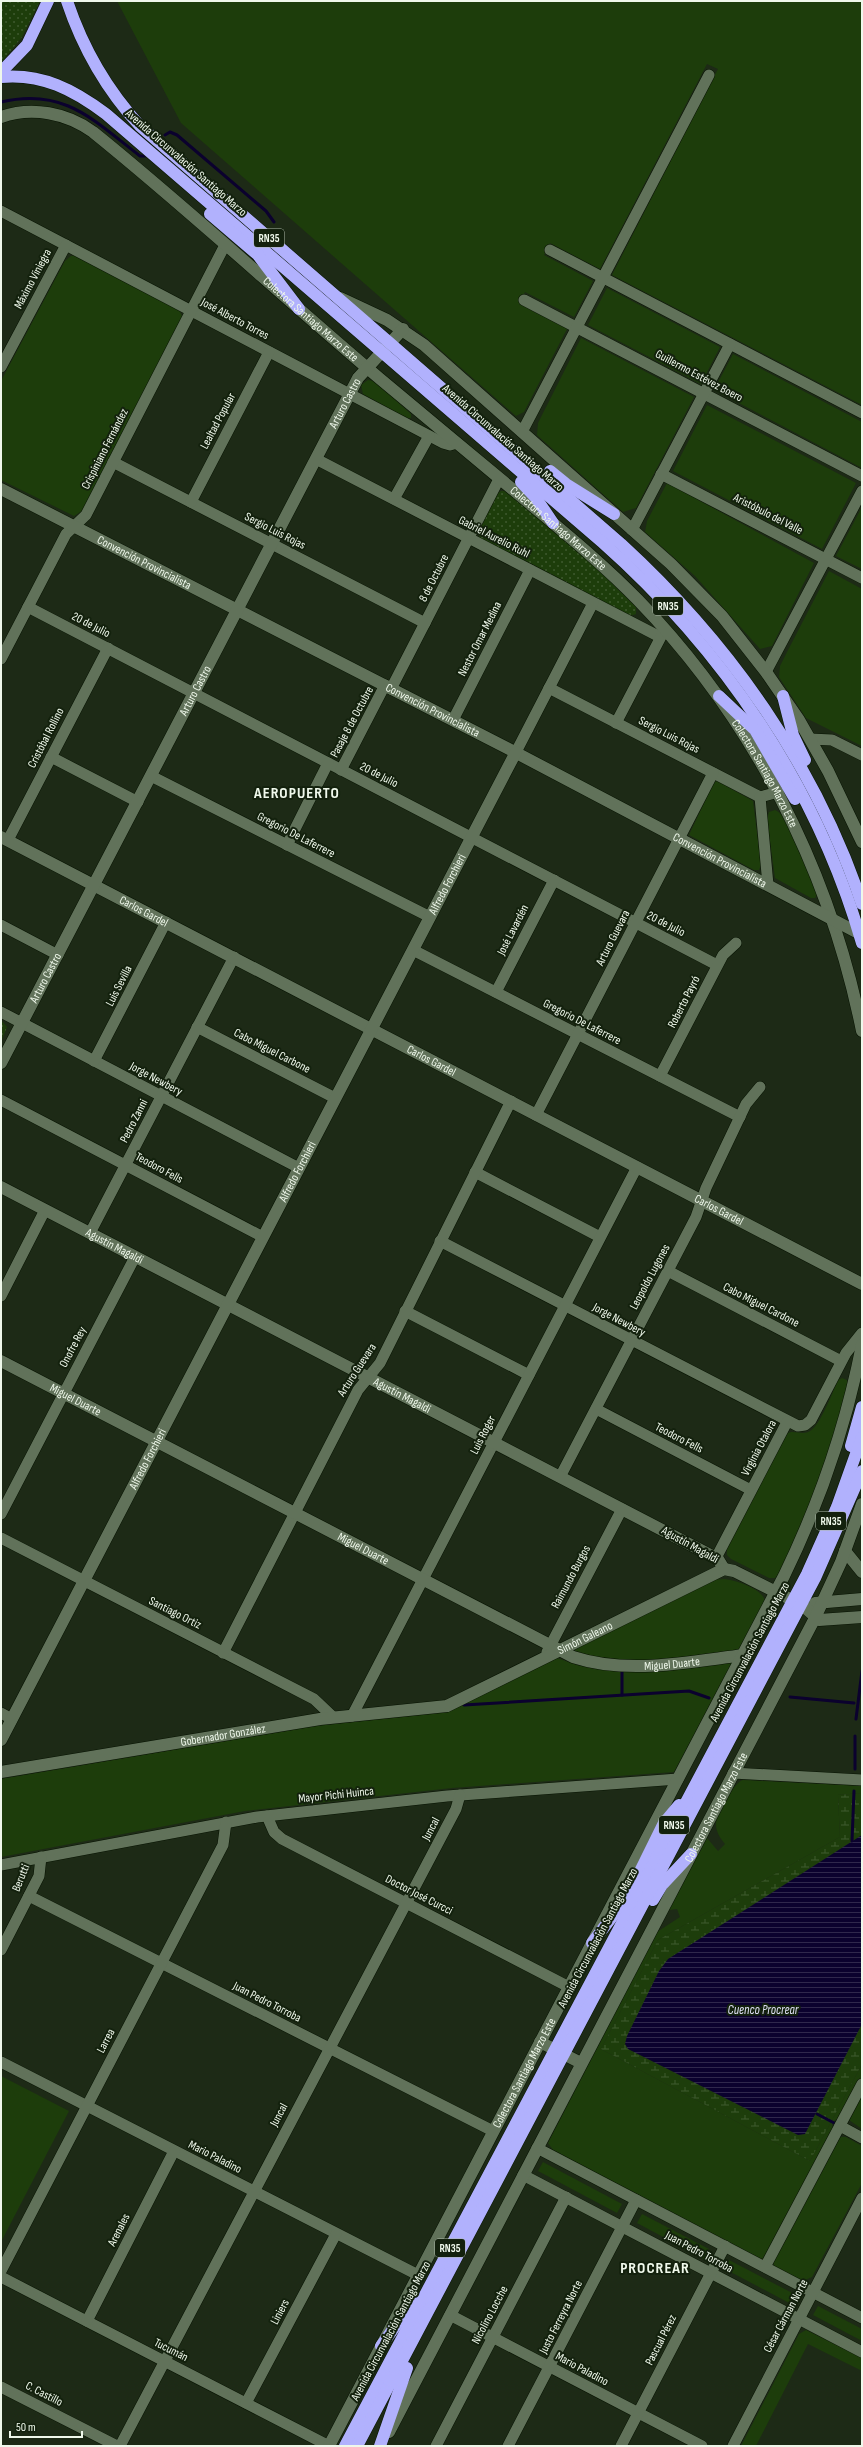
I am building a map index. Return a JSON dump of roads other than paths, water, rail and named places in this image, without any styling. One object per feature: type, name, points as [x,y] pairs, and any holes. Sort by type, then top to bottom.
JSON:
[{"type":"highway","points":[[1,72],[27,45],[48,1]]},
{"type":"highway","name":"Avenida Circunvalación Santiago Marzo","points":[[67,1],[79,35],[92,63],[134,119],[335,295],[420,384],[613,552],[677,615],[723,671],[753,712],[788,769],[822,836],[840,876],[861,937]]},
{"type":"highway","name":"Avenida Circunvalación Santiago Marzo","points":[[1,77],[39,79],[68,89],[106,114],[387,348],[441,388],[626,548],[704,629],[748,685],[788,746],[823,810],[853,878],[862,904]]},
{"type":"highway","points":[[158,157],[196,201],[258,255],[300,310]]},
{"type":"highway","points":[[420,384],[461,430],[530,490],[553,524]]},
{"type":"highway","points":[[441,388],[495,424],[563,482],[614,514]]},
{"type":"highway","points":[[719,696],[755,730],[799,806],[822,836]]},
{"type":"highway","points":[[783,696],[796,741],[840,826],[853,878]]},
{"type":"highway","points":[[837,1507],[842,1474],[862,1407]]},
{"type":"highway","name":"Avenida Circunvalación Santiago Marzo","points":[[345,2446],[475,2202],[559,2052],[586,2012],[797,1603],[837,1507],[862,1437]]},
{"type":"highway","name":"Avenida Circunvalación Santiago Marzo","points":[[357,2446],[467,2237],[559,2052],[697,1782],[838,1529],[862,1471]]},
{"type":"highway","points":[[592,1943],[628,1896],[664,1823],[697,1782]]},
{"type":"highway","points":[[586,2012],[617,1967],[658,1890],[691,1854]]},
{"type":"highway","points":[[381,2346],[409,2308],[446,2240],[475,2202]]},
{"type":"highway","points":[[381,2446],[401,2381],[441,2302],[467,2237]]},
{"type":"street","points":[[522,432],[709,75]]},
{"type":"street","name":"Colectora Santiago Marzo Este","points":[[1,117],[32,112],[59,115],[77,122],[101,138],[367,368],[608,571],[719,696],[778,792],[814,868],[832,919],[848,970],[862,1031]]},
{"type":"street","name":"José Alberto Torres","points":[[1,211],[429,436],[448,445],[457,443]]},
{"type":"street","name":"Máximo Viniegra","points":[[1,367],[66,245]]},
{"type":"street","name":"Crispiniano Fernández","points":[[2,656],[66,534],[85,517],[225,246]]},
{"type":"street","points":[[550,250],[862,413]]},
{"type":"street","points":[[335,295],[403,330],[424,345],[702,594],[766,672],[783,696],[810,739],[862,842]]},
{"type":"street","name":"Guillermo Estévez Boero","points":[[524,300],[862,476]]},
{"type":"street","name":"Arturo Castro","points":[[1,1063],[95,885],[349,394],[360,375],[403,330]]},
{"type":"street","points":[[632,530],[730,344]]},
{"type":"street","name":"Lealtad Popular","points":[[191,502],[269,352]]},
{"type":"street","points":[[394,499],[429,436]]},
{"type":"street","name":"Gabriel Aurelio Ruhl","points":[[316,459],[593,603],[662,633]]},
{"type":"street","name":"Sergio Luis Rojas","points":[[113,462],[425,623]]},
{"type":"street","name":"Aristóbulo del Valle","points":[[661,474],[862,578]]},
{"type":"street","name":"8 de Octubre","points":[[388,687],[425,623],[499,479]]},
{"type":"street","name":"Convención Provincialista","points":[[1,489],[516,752],[832,919],[861,937]]},
{"type":"street","points":[[766,672],[862,491]]},
{"type":"street","name":"Nestor Omar Medina","points":[[453,720],[530,570]]},
{"type":"street","name":"Alfredo Forchieri","points":[[1,1740],[6,1716],[84,1581],[593,603]]},
{"type":"street","name":"20 de Julio","points":[[28,607],[717,965]]},
{"type":"street","points":[[616,723],[662,633]]},
{"type":"street","name":"Cristóbal Rollino","points":[[5,838],[51,757],[108,648]]},
{"type":"street","name":"Pasaje 8 de Octubre","points":[[341,770],[388,687]]},
{"type":"street","name":"Sergio Luis Rojas","points":[[549,688],[760,797]]},
{"type":"street","points":[[810,739],[832,740],[862,755]]},
{"type":"street","points":[[51,757],[138,802]]},
{"type":"street","name":"Pasaje 8 de Octubre","points":[[287,845],[328,763]]},
{"type":"street","name":"Arturo Guevara","points":[[536,1114],[713,773]]},
{"type":"street","name":"Gregorio De Laferrere","points":[[151,776],[430,917]]},
{"type":"street","points":[[768,885],[760,797],[778,792]]},
{"type":"street","name":"Carlos Gardel","points":[[5,838],[862,1284]]},
{"type":"street","name":"José Lavardén","points":[[496,992],[554,880]]},
{"type":"street","name":"Luis Sevilla","points":[[94,1061],[166,922]]},
{"type":"street","points":[[1,925],[58,954]]},
{"type":"street","name":"Roberto Payró","points":[[660,1076],[717,965],[726,950],[736,943]]},
{"type":"street","name":"Gregorio De Laferrere","points":[[413,950],[740,1117]]},
{"type":"street","name":"Pedro Zanni","points":[[90,1233],[234,957]]},
{"type":"street","name":"Jorge Newbery","points":[[1,1012],[299,1168]]},
{"type":"street","name":"Cabo Miguel Carbone","points":[[197,1027],[335,1098]]},
{"type":"street","name":"Leopoldo Lugones","points":[[560,1477],[696,1217],[740,1117],[749,1100],[760,1087]]},
{"type":"street","name":"Teodoro Fells","points":[[1,1100],[263,1237]]},
{"type":"street","name":"Arturo Guevara","points":[[223,1652],[358,1390],[367,1377],[380,1363],[511,1101]]},
{"type":"street","name":"Luis Roger","points":[[352,1716],[637,1167]]},
{"type":"street","points":[[475,1172],[600,1237]]},
{"type":"street","name":"Agustín Magaldi","points":[[1,1187],[716,1558],[721,1562],[724,1569],[734,1571],[797,1603],[815,1618]]},
{"type":"street","points":[[1,1296],[45,1210]]},
{"type":"street","name":"Jorge Newbery","points":[[440,1241],[787,1422]]},
{"type":"street","name":"Onofre Rey","points":[[1,1514],[135,1256]]},
{"type":"street","name":"Cabo Miguel Cardone","points":[[668,1271],[841,1361]]},
{"type":"street","points":[[405,1311],[529,1375]]},
{"type":"street","name":"Virginia Otalora","points":[[716,1558],[787,1422],[800,1426],[811,1420],[841,1361],[862,1333]]},
{"type":"street","name":"Colectora Santiago Marzo Este","points":[[329,2446],[776,1592],[806,1529],[831,1465],[847,1414],[862,1345]]},
{"type":"street","name":"Miguel Duarte","points":[[1,1361],[554,1648],[588,1662],[635,1666],[677,1664],[744,1655]]},
{"type":"street","name":"Teodoro Fells","points":[[596,1409],[751,1490]]},
{"type":"street","name":"Colectora Santiago Marzo Este","points":[[381,2446],[815,1618],[845,1552],[862,1504]]},
{"type":"street","name":"Raimundo Burgos","points":[[554,1648],[622,1509]]},
{"type":"street","name":"Santiago Ortiz","points":[[1,1538],[317,1701],[333,1718]]},
{"type":"street","points":[[845,1552],[862,1572]]},
{"type":"street","name":"Simón Galeano","points":[[447,1706],[544,1658],[554,1648],[724,1569]]},
{"type":"street","points":[[797,1603],[822,1603],[862,1599]]},
{"type":"street","points":[[815,1618],[824,1620],[862,1617]]},
{"type":"street","name":"Gobernador González","points":[[1,1772],[333,1718],[447,1706]]},
{"type":"street","points":[[734,1773],[862,1780]]},
{"type":"street","name":"Mayor Pichi Huinca","points":[[1,1865],[226,1822],[267,1816],[460,1796],[678,1779]]},
{"type":"street","name":"Juncal","points":[[120,2446],[253,2191],[456,1809],[460,1796]]},
{"type":"street","name":"Doctor José Curcci","points":[[267,1816],[274,1832],[279,1837],[569,1987]]},
{"type":"street","name":"Larrea","points":[[1,2271],[223,1845],[226,1822]]},
{"type":"street","name":"Berutti","points":[[1,1950],[39,1876],[41,1857]]},
{"type":"street","name":"Juan Pedro Torroba","points":[[29,1896],[494,2132]]},
{"type":"street","points":[[540,2042],[581,2063]]},
{"type":"street","name":"Mario Paladino","points":[[1,2062],[418,2276]]},
{"type":"street","points":[[765,2267],[862,2084]]},
{"type":"street","points":[[840,2126],[862,2138]]},
{"type":"street","name":"Juan Pedro Torroba","points":[[537,2148],[862,2318]]},
{"type":"street","name":"Arenales","points":[[87,2321],[174,2151]]},
{"type":"street","name":"Juan Pedro Torroba","points":[[523,2175],[862,2352]]},
{"type":"street","name":"Nicolino Locche","points":[[436,2446],[566,2197]]},
{"type":"street","name":"César Cárman Norte","points":[[732,2446],[862,2198]]},
{"type":"street","name":"Justo Ferreyra Norte","points":[[508,2446],[636,2200]]},
{"type":"street","name":"Liniers","points":[[246,2403],[336,2234]]},
{"type":"street","name":"Pascual Pérez","points":[[621,2446],[725,2246]]},
{"type":"street","name":"Tucumán","points":[[1,2277],[329,2446]]},
{"type":"street","name":"Mario Paladino","points":[[450,2314],[702,2446]]},
{"type":"street","name":"C. Castillo","points":[[1,2387],[117,2446]]},
{"type":"water","name":"Cuenco Procrear","points":[[862,1835],[862,2024],[805,2134],[798,2135],[628,2049],[625,2044],[627,2036],[659,1971],[668,1959]]},
{"type":"waterway","points":[[1,102],[23,99],[43,99],[61,103],[77,110],[93,120],[140,156],[145,156]]},
{"type":"waterway","points":[[165,135],[170,132],[177,135],[266,211],[274,222]]},
{"type":"waterway","points":[[622,1671],[622,1695]]},
{"type":"waterway","points":[[856,1719],[862,1671]]},
{"type":"waterway","points":[[464,1705],[689,1691],[709,1698]]},
{"type":"waterway","points":[[790,1697],[854,1703]]},
{"type":"waterway","points":[[855,1736],[855,1769]]},
{"type":"waterway","points":[[852,1841],[854,1791]]},
{"type":"waterway","points":[[817,2114],[838,2125]]},
{"type":"district","name":"AEROPUERTO","points":[[297,793]]},
{"type":"district","name":"PROCREAR","points":[[655,2268]]}]
